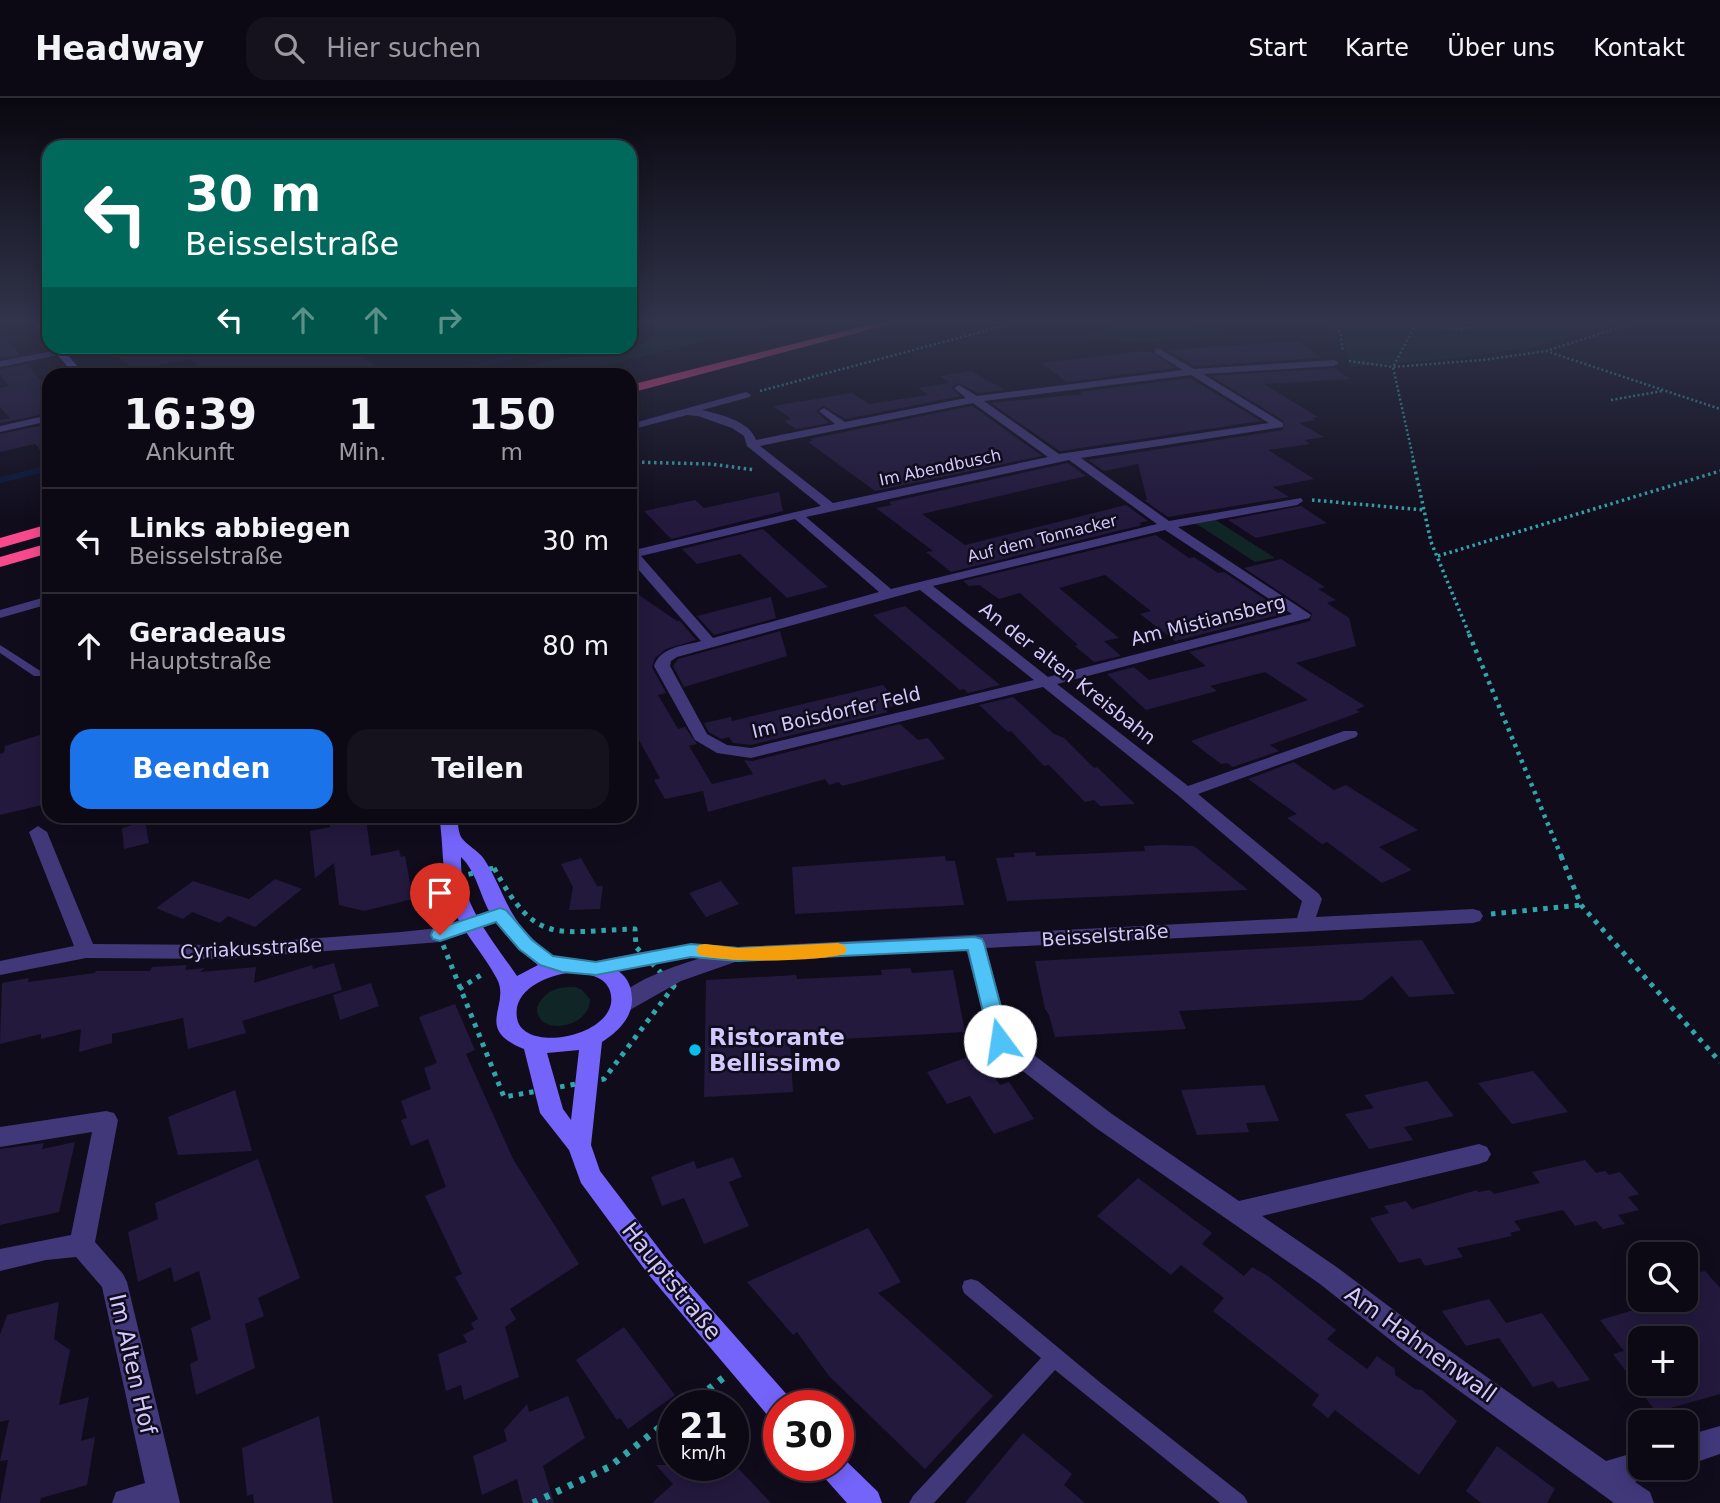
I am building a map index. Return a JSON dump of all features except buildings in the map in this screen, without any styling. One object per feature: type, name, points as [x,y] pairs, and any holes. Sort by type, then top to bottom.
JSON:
[{"type":"highway","points":[[0,543],[42,531]]},
{"type":"highway","points":[[0,562],[42,550]]},
{"type":"main road","points":[[449,823],[453,878],[471,925],[509,980],[511,997]]},
{"type":"main road","points":[[452,838],[476,861],[500,914],[526,945],[547,961],[562,966],[596,968],[612,977],[621,991],[621,1007],[606,1030],[591,1039],[557,1048],[534,1045],[512,1031],[506,1020],[506,1009],[511,997],[532,976],[562,966]]},
{"type":"main road","points":[[579,1145],[586,1108],[585,1083],[591,1039]]},
{"type":"main road","name":"Hauptstraße","points":[[534,1045],[552,1113],[579,1145],[590,1176],[657,1266],[764,1390]]},
{"type":"main road","points":[[847,1481],[867,1503]]},
{"type":"street","name":"Im Abendbusch","points":[[961,390],[1064,457]]},
{"type":"street","points":[[751,444],[976,399],[1050,390]]},
{"type":"street","name":"Im Abendbusch","points":[[830,507],[1064,457],[1279,425],[1221,390]]},
{"type":"street","points":[[637,425],[746,395]]},
{"type":"street","points":[[824,411],[844,426]]},
{"type":"street","points":[[689,412],[723,418],[737,425],[749,435],[751,444],[830,507]]},
{"type":"street","points":[[0,429],[42,420]]},
{"type":"street","name":"Auf dem Tonnacker","points":[[1064,457],[1168,526]]},
{"type":"street","name":"Auf dem Tonnacker","points":[[924,586],[1103,539],[1297,501]]},
{"type":"street","points":[[637,553],[830,507]]},
{"type":"street","points":[[797,515],[890,594]]},
{"type":"street","name":"Am Mistiansberg","points":[[1046,682],[1304,615],[1168,526]]},
{"type":"street","points":[[637,560],[710,643]]},
{"type":"street","name":"Im Boisdorfer Feld","points":[[924,586],[672,654],[664,659],[662,666],[701,737],[723,749],[751,753],[1046,682]]},
{"type":"street","name":"An der alten Kreisbahn","points":[[924,586],[1186,793],[1312,899],[1305,923]]},
{"type":"street","points":[[0,614],[42,602]]},
{"type":"street","points":[[1186,793],[1350,734]]},
{"type":"street","points":[[38,832],[86,951]]},
{"type":"street","name":"Cyriakusstraße","points":[[0,968],[86,951],[225,952],[440,935],[500,914]]},
{"type":"street","name":"Beisselstraße","points":[[596,968],[677,952],[705,950],[738,954],[1473,916]]},
{"type":"street","name":"Am Hahnenwall","points":[[975,943],[1000,1041],[1104,1121],[1606,1476],[1639,1503]]},
{"type":"street","name":"Beisselstraße","points":[[621,1007],[645,988],[665,977],[738,954]]},
{"type":"street","points":[[0,1137],[106,1120],[82,1245],[46,1249],[0,1260]]},
{"type":"street","points":[[1236,1212],[1479,1154]]},
{"type":"street","name":"Im Alten Hof","points":[[82,1245],[114,1282],[163,1498],[127,1503]]},
{"type":"street","points":[[1698,1447],[1720,1440]]},
{"type":"street","points":[[1606,1476],[1628,1470]]},
{"type":"lane","points":[[0,648],[38,674]]},
{"type":"lane","points":[[971,1287],[1237,1503]]},
{"type":"lane","points":[[920,1503],[1054,1357]]},
{"type":"path","points":[[746,395],[766,390]]},
{"type":"path","points":[[1398,390],[1431,542],[1581,905],[1720,1062]]},
{"type":"path","points":[[1611,400],[1664,390],[1720,409]]},
{"type":"path","points":[[637,462],[711,464],[789,475]]},
{"type":"path","points":[[1438,556],[1720,471]]},
{"type":"path","points":[[1297,501],[1423,510]]},
{"type":"path","points":[[494,868],[509,896],[531,920],[548,930],[635,929]]},
{"type":"path","points":[[438,882],[443,907],[433,920],[458,989],[503,1097]]},
{"type":"path","points":[[1473,916],[1581,905]]},
{"type":"path","points":[[604,1079],[674,986]]},
{"type":"path","points":[[707,1390],[740,1364]]},
{"type":"path","points":[[533,1503],[609,1467],[658,1429]]},
{"type":"green space","points":[[1214,519],[1275,558],[1255,562],[1195,523]]},
{"type":"green space","points":[[563,987],[575,987],[590,999],[588,1009],[582,1017],[563,1026],[554,1026],[539,1017],[537,1007],[548,993]]},
{"type":"waterway","points":[[0,480],[42,470]]},
{"type":"slow traffic","points":[[705,950],[738,954],[838,950]]},
{"type":"place","name":"Ristorante Bellissimo","points":[[695,1050]]},
{"type":"route","points":[[440,935],[500,914],[526,945],[547,961],[562,966],[596,968],[677,952],[705,950],[738,954],[975,943],[1000,1041]]}]
